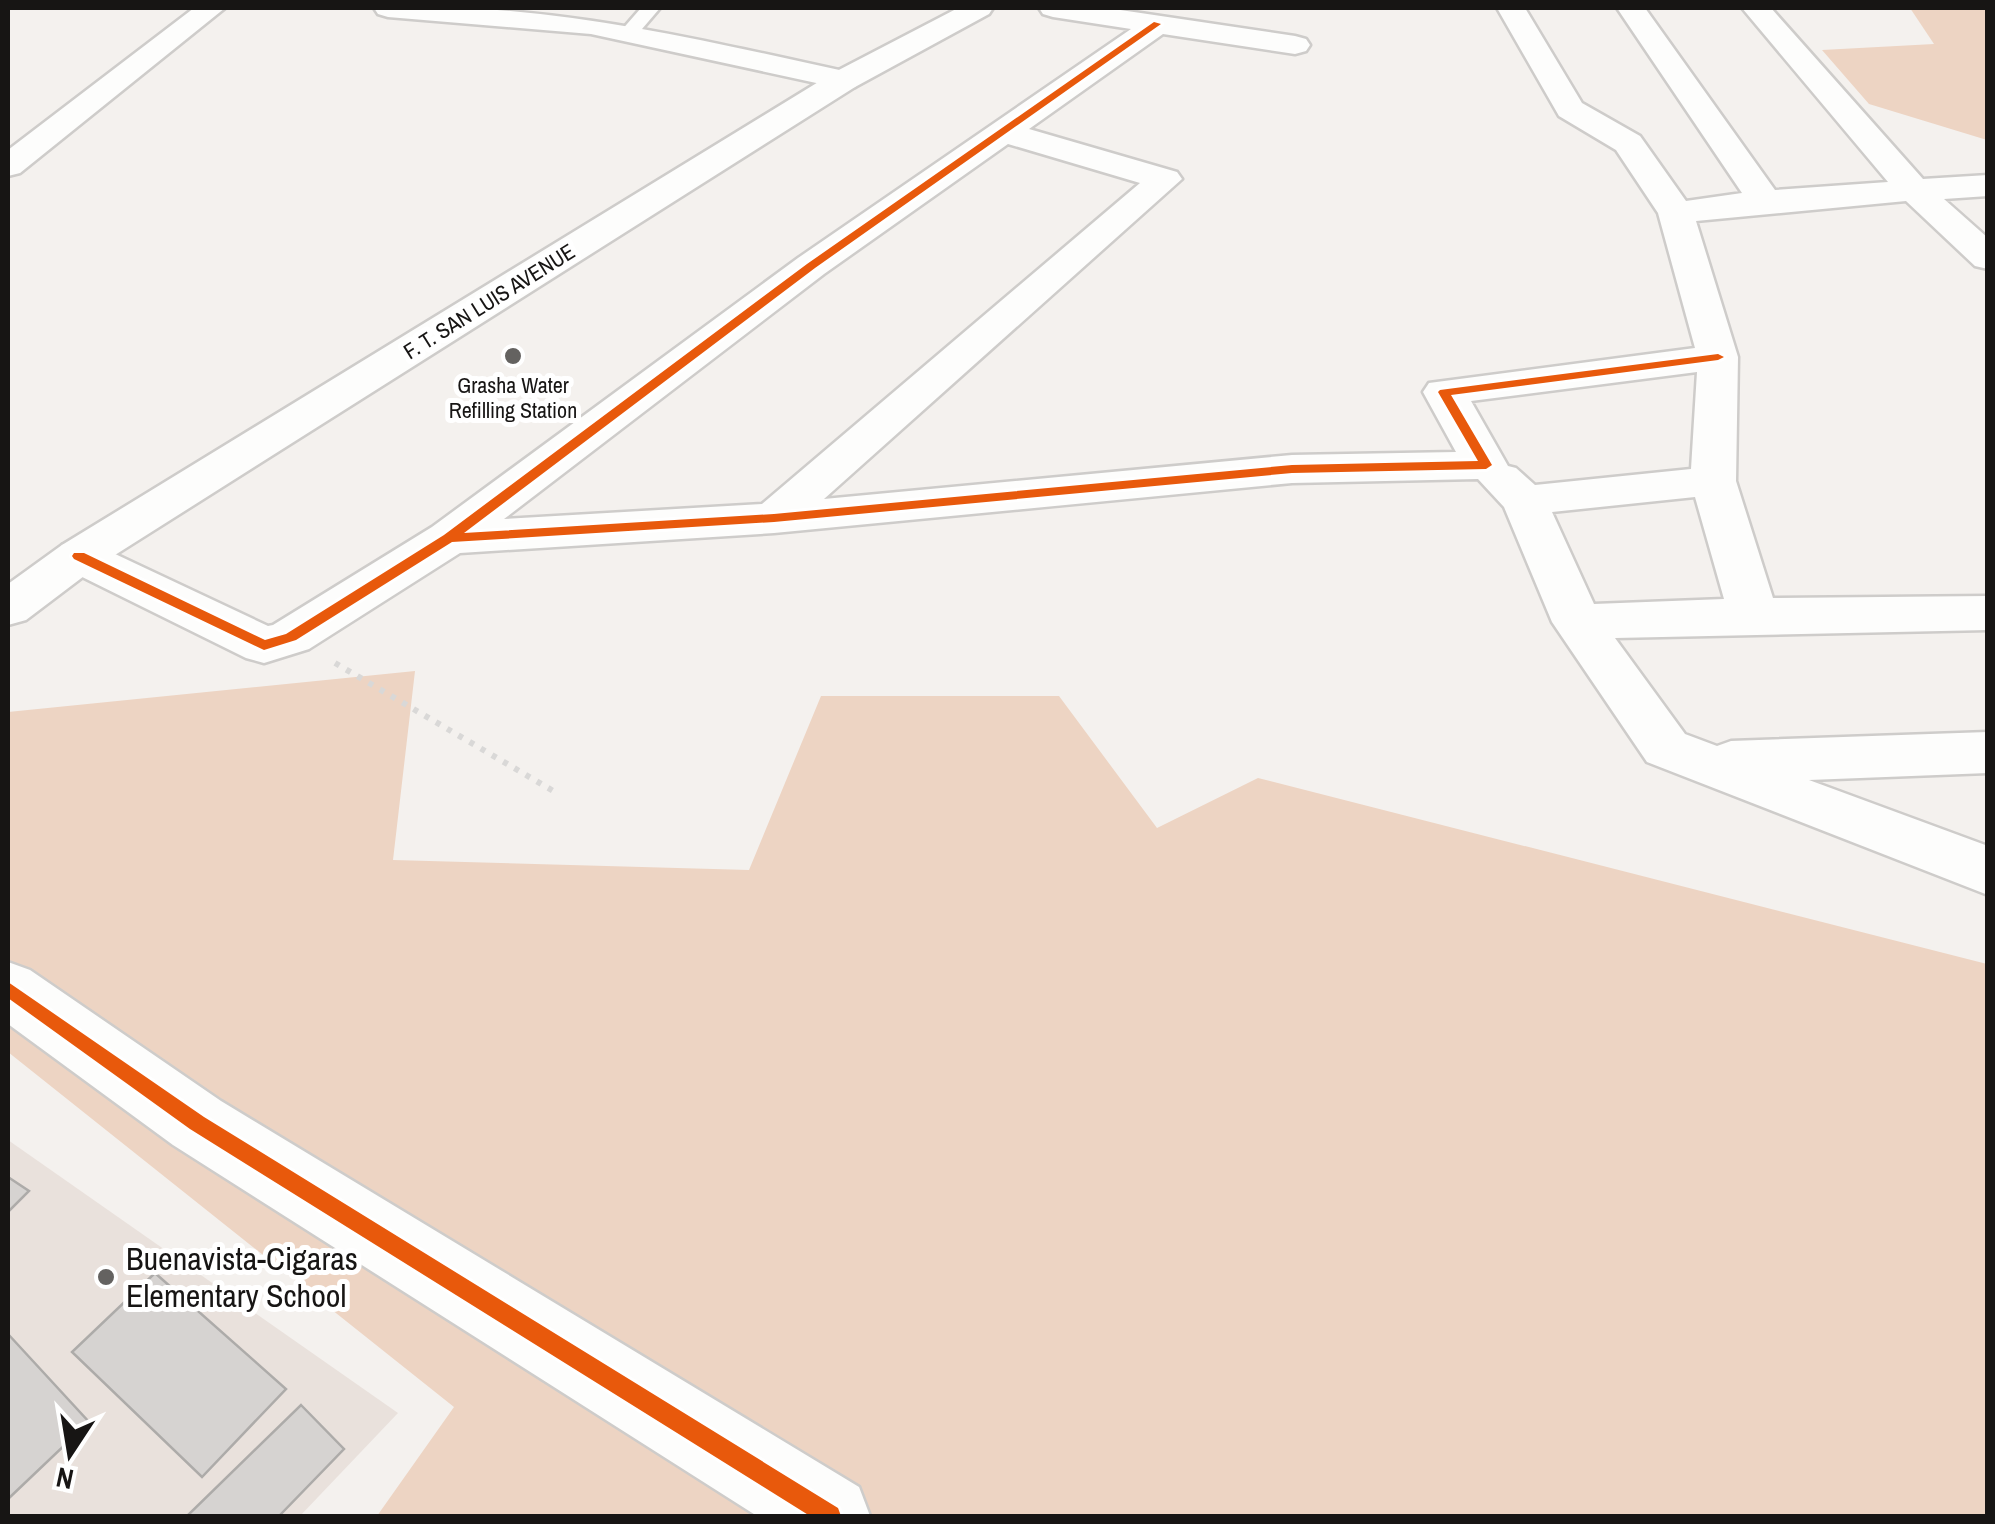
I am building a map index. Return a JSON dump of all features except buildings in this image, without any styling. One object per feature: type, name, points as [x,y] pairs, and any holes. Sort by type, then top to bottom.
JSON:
[{"type":"street","points":[[8,166],[211,8]]},
{"type":"street","points":[[388,8],[590,25],[844,80]]},
{"type":"street","name":"F. T. SAN LUIS AVENUE","points":[[8,608],[80,556],[844,80],[979,8]]},
{"type":"street","points":[[1054,8],[1295,45]]},
{"type":"street","points":[[1511,8],[1570,108],[1628,142],[1676,213],[1718,357],[1713,481],[1754,615]]},
{"type":"street","points":[[1631,8],[1765,201]]},
{"type":"street","points":[[1756,8],[1915,191],[1988,258]]},
{"type":"street","points":[[80,556],[264,645],[291,638],[450,538],[812,266],[1157,24]]},
{"type":"street","points":[[774,518],[1166,179],[1000,131]]},
{"type":"street","points":[[1676,213],[1765,201],[1988,185]]},
{"type":"street","points":[[1718,357],[1444,392],[1505,483],[1577,622],[1666,748],[1988,871]]},
{"type":"street","points":[[450,538],[774,518],[1292,469],[1505,483],[1713,481]]},
{"type":"street","points":[[1577,622],[1754,615],[1988,613]]},
{"type":"street","points":[[1706,763],[1988,752]]},
{"type":"street","points":[[8,989],[197,1123],[830,1516]]},
{"type":"lane","points":[[629,32],[651,8]]},
{"type":"path","points":[[291,638],[555,792]]},
{"type":"shaded area","points":[[1910,8],[1987,8],[1987,140],[1869,104],[1822,50],[1934,44]]},
{"type":"shaded area","points":[[415,671],[393,860],[749,870],[821,696],[1059,696],[1157,828],[1258,778],[1987,964],[1987,1516],[377,1516],[454,1407],[8,1052],[8,712]]},
{"type":"shaded area","name":"Buenavista-Cigaras Elementary School","points":[[8,1140],[398,1413],[300,1516],[8,1516]]},
{"type":"cycle path","points":[[79,556],[264,645],[291,637],[449,538],[811,266],[1157,24]]},
{"type":"cycle path","points":[[449,538],[774,518],[1292,469],[1486,465],[1444,392],[1718,357]]},
{"type":"cycle path","points":[[8,989],[197,1123],[830,1516]]},
{"type":"place","name":"Grasha Water Refilling Station","points":[[513,356]]},
{"type":"place","name":"Buenavista-Cigaras Elementary School","points":[[106,1277]]}]
